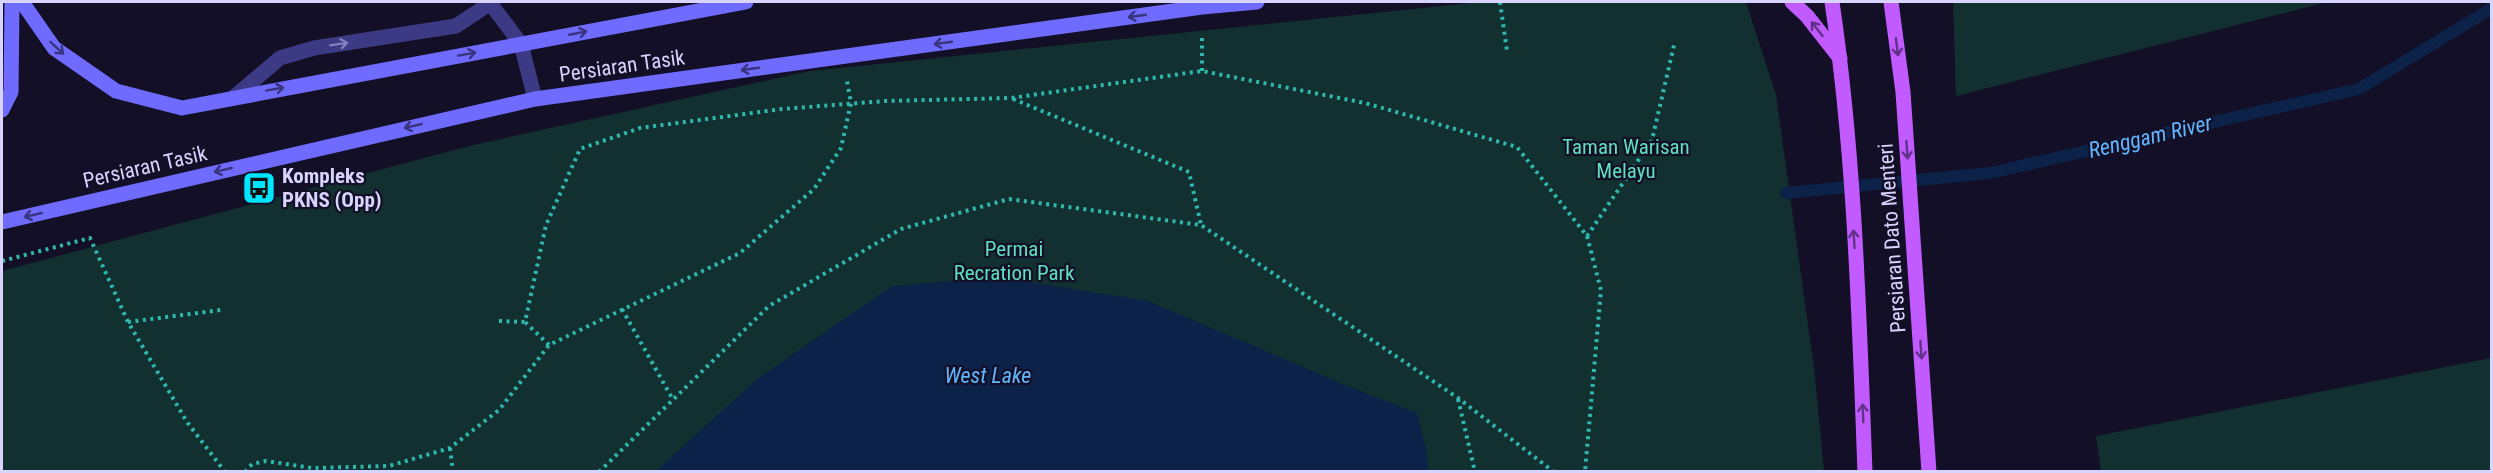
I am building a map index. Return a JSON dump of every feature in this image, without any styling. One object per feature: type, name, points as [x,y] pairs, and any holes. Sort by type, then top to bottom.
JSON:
[{"type":"main road","points":[[2,110],[11,92],[12,2]]},
{"type":"main road","name":"Persiaran Tasik","points":[[22,2],[54,48],[116,91],[182,108],[746,2]]},
{"type":"main road","name":"Persiaran Tasik","points":[[2,222],[535,99],[1202,4],[1257,2]]},
{"type":"main road","points":[[1792,2],[1807,16],[1840,58]]},
{"type":"main road","name":"Persiaran Dato Menteri","points":[[1832,2],[1840,58],[1858,297],[1865,471]]},
{"type":"main road","name":"Persiaran Dato Menteri","points":[[1891,2],[1903,92],[1929,471]]},
{"type":"lane","points":[[234,97],[280,58],[314,48],[456,26],[491,2],[521,44],[535,99]]},
{"type":"path","points":[[1500,2],[1506,51]]},
{"type":"path","points":[[1202,4],[1202,71]]},
{"type":"path","points":[[1587,236],[1652,140],[1675,41]]},
{"type":"path","points":[[245,471],[252,464],[266,461],[312,468],[389,466],[450,448],[499,410],[549,345],[740,253],[814,189],[840,148],[851,103],[842,57]]},
{"type":"path","points":[[525,322],[546,225],[580,149],[640,128],[782,109],[851,103],[1011,99],[1202,71],[1365,103],[1517,147],[1587,236],[1601,290],[1585,471]]},
{"type":"path","points":[[1011,99],[1189,172],[1201,225]]},
{"type":"path","points":[[599,471],[769,306],[901,229],[1009,199],[1201,225],[1458,398],[1554,471]]},
{"type":"path","points":[[2,261],[90,238],[128,322],[187,422],[225,471]]},
{"type":"path","points":[[622,309],[672,398]]},
{"type":"path","points":[[128,322],[221,310]]},
{"type":"path","points":[[498,321],[525,322],[549,345]]},
{"type":"path","points":[[1458,398],[1474,471]]},
{"type":"path","points":[[450,448],[453,471]]},
{"type":"green space","name":"Permai Recration Park","points":[[1480,2],[1746,2],[1776,95],[1814,368],[1824,471],[2,472],[2,271],[473,145],[810,71]]},
{"type":"green space","points":[[1953,2],[2327,2],[1956,96]]},
{"type":"green space","points":[[2491,358],[2491,471],[2101,471],[2096,436]]},
{"type":"water","name":"West Lake","points":[[998,277],[1148,301],[1417,413],[1427,452],[1428,471],[656,471],[756,380],[892,286]]},
{"type":"waterway","name":"Renggam River","points":[[1786,193],[1990,173],[2359,89],[2492,8]]},
{"type":"place","name":"Kompleks PKNS (Opp)","points":[[259,188]]},
{"type":"park label","name":"Taman Warisan Melayu","points":[[1626,159]]}]
